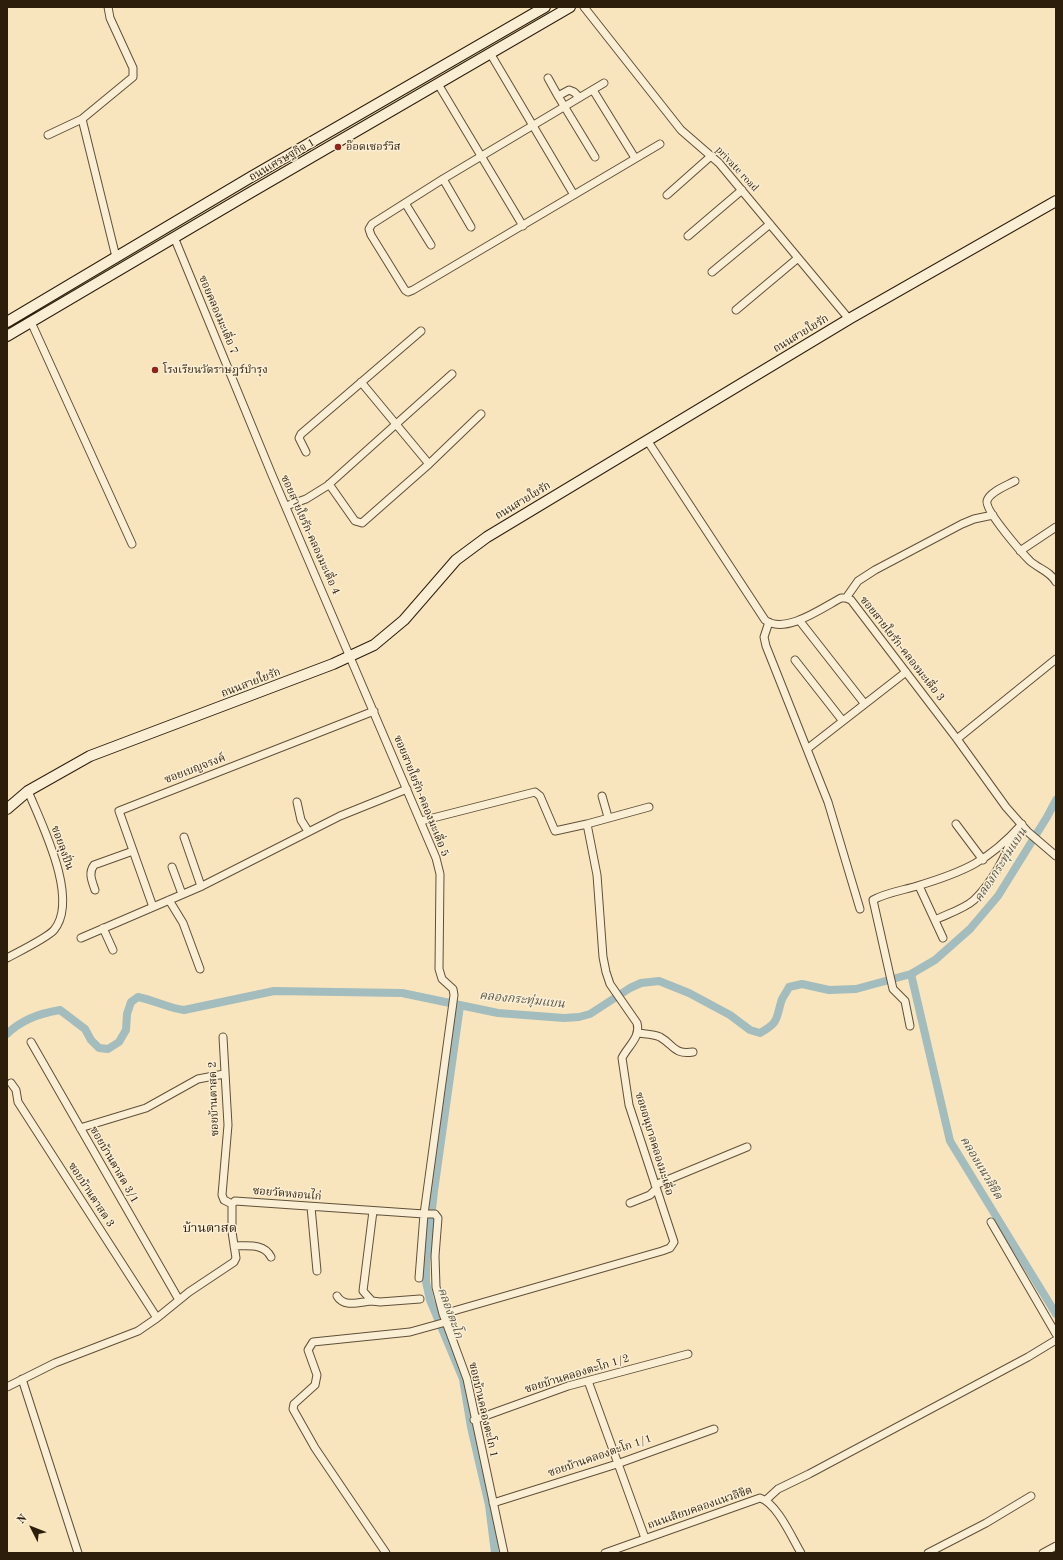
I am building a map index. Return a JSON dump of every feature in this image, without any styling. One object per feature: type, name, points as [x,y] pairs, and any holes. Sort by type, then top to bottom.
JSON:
[{"type":"main road","name":"ถนนเศรษฐกิจ 1","points":[[7,322],[252,177],[545,7]]},
{"type":"main road","name":"ถนนเศรษฐกิจ 1","points":[[7,336],[174,237],[570,7]]},
{"type":"main road","points":[[252,177],[258,188]]},
{"type":"main road","name":"ถนนสายใยรัก","points":[[7,809],[28,791],[90,756],[333,664],[374,645],[404,620],[446,571],[471,548],[849,319],[1056,201]]},
{"type":"street","points":[[48,135],[82,119],[133,77],[133,68],[110,18],[108,7]]},
{"type":"street","name":"private road","points":[[584,7],[680,130],[711,156],[742,190],[849,319]]},
{"type":"street","points":[[490,53],[574,195]]},
{"type":"street","points":[[548,78],[595,157]]},
{"type":"street","points":[[604,83],[443,179],[372,224],[369,229],[408,292],[523,226],[660,144]]},
{"type":"street","points":[[438,84],[523,226]]},
{"type":"street","points":[[558,96],[569,90],[574,92],[579,97]]},
{"type":"street","points":[[593,90],[636,158]]},
{"type":"street","points":[[82,119],[116,257]]},
{"type":"street","points":[[666,195],[711,156]]},
{"type":"street","points":[[443,179],[471,227]]},
{"type":"street","points":[[688,236],[742,190]]},
{"type":"street","points":[[405,203],[431,245]]},
{"type":"street","points":[[712,272],[770,224]]},
{"type":"street","name":"ซอยคลองมะเดื่อ 7","points":[[174,237],[251,423]]},
{"type":"street","points":[[736,310],[798,258]]},
{"type":"street","points":[[31,322],[132,544]]},
{"type":"street","points":[[306,452],[299,438],[301,434],[421,331]]},
{"type":"street","points":[[286,506],[306,499],[329,484],[452,374]]},
{"type":"street","points":[[361,382],[395,425],[429,464]]},
{"type":"street","points":[[329,484],[355,521],[362,523],[429,464],[481,414]]},
{"type":"street","name":"ซอยสายใยรัก-คลองมะเดื่อ 4","points":[[251,423],[351,656]]},
{"type":"street","points":[[647,440],[765,620],[768,622],[764,637],[766,646],[828,802],[860,909]]},
{"type":"street","points":[[1014,481],[990,497],[987,501],[988,506],[993,515],[1020,550],[1036,566],[1048,572],[1056,582]]},
{"type":"street","points":[[846,598],[858,581],[874,570],[962,524],[974,519],[993,515]]},
{"type":"street","points":[[1020,550],[1056,527]]},
{"type":"street","name":"ซอยสายใยรัก-คลองมะเดื่อ 3","points":[[768,622],[784,625],[799,620],[841,598],[850,600],[957,739],[1006,806],[1028,832],[1056,856]]},
{"type":"street","points":[[799,620],[864,703]]},
{"type":"street","name":"ซอยสายใยรัก-คลองมะเดื่อ 5","points":[[351,656],[421,821],[436,858],[440,874],[439,969],[442,979],[453,989],[454,995],[426,1214]]},
{"type":"street","points":[[957,739],[1056,659]]},
{"type":"street","points":[[795,660],[842,720]]},
{"type":"street","points":[[807,749],[842,720],[906,672]]},
{"type":"street","name":"ซอยเบญจรงค์","points":[[153,907],[119,813],[120,810],[374,711]]},
{"type":"street","points":[[81,938],[201,886],[340,816],[407,789]]},
{"type":"street","name":"ซอยลุงปั่น","points":[[7,958],[54,931],[63,910],[61,878],[28,791]]},
{"type":"street","points":[[421,821],[535,792],[540,796],[555,831],[649,807]]},
{"type":"street","points":[[602,796],[608,817]]},
{"type":"street","points":[[297,802],[301,820],[308,831]]},
{"type":"street","points":[[587,824],[597,875],[603,958],[610,984],[637,1023],[638,1033],[660,1037],[674,1050],[685,1053],[693,1052]]},
{"type":"street","points":[[956,824],[983,860]]},
{"type":"street","points":[[910,1026],[905,1001],[893,989],[873,900],[920,886],[964,870],[983,860],[1012,835],[1022,824]]},
{"type":"street","points":[[935,920],[974,900],[995,872],[1007,852],[1012,835]]},
{"type":"street","points":[[184,837],[201,886]]},
{"type":"street","points":[[95,890],[90,875],[91,869],[94,865],[133,851]]},
{"type":"street","points":[[172,868],[182,894]]},
{"type":"street","points":[[920,886],[943,938]]},
{"type":"street","points":[[169,900],[183,923],[200,969]]},
{"type":"street","points":[[103,928],[113,950]]},
{"type":"street","name":"ซอยอนุบาลคลองมะเดื่อ","points":[[443,1314],[670,1248],[674,1242],[673,1238],[629,1105],[622,1071],[622,1058],[638,1033]]},
{"type":"street","name":"ซอยบ้านตาสด 2","points":[[223,1037],[228,1125],[222,1194],[224,1200],[232,1204]]},
{"type":"street","name":"ซอยบ้านตาสด 3/1","points":[[30,1042],[179,1300]]},
{"type":"street","points":[[80,1128],[146,1108],[198,1079],[224,1074]]},
{"type":"street","name":"ซอยบ้านตาสด 3","points":[[10,1083],[16,1090],[18,1102],[157,1318]]},
{"type":"street","points":[[630,1203],[650,1195],[655,1187],[747,1147]]},
{"type":"street","name":"ซอยวัดหงอนไก่","points":[[232,1204],[235,1201],[426,1214]]},
{"type":"street","points":[[7,1387],[55,1363],[120,1338],[157,1318],[179,1300],[234,1262],[236,1258],[232,1232],[232,1204]]},
{"type":"street","points":[[311,1207],[316,1271]]},
{"type":"street","points":[[373,1211],[363,1291],[367,1297],[380,1302],[420,1299]]},
{"type":"street","points":[[419,1278],[426,1214]]},
{"type":"street","name":"ซอยบ้านคลองตะโก 1","points":[[426,1214],[435,1214],[438,1218],[435,1256],[436,1287],[445,1322],[467,1379],[474,1420],[504,1553]]},
{"type":"street","points":[[991,1222],[1056,1334]]},
{"type":"street","points":[[234,1246],[262,1247],[272,1257]]},
{"type":"street","points":[[337,1296],[342,1303],[345,1304],[372,1300]]},
{"type":"street","points":[[386,1553],[315,1448],[293,1409],[294,1404],[315,1385],[318,1375],[308,1350],[313,1342],[410,1332],[445,1322]]},
{"type":"street","points":[[766,1500],[778,1489],[1021,1361],[1056,1340]]},
{"type":"street","name":"ซอยบ้านคลองตะโก 1/2","points":[[474,1420],[568,1386],[688,1354]]},
{"type":"street","points":[[22,1379],[78,1553]]},
{"type":"street","points":[[588,1381],[645,1538]]},
{"type":"street","name":"ซอยบ้านคลองตะโก 1/1","points":[[493,1503],[617,1464],[714,1429]]},
{"type":"street","points":[[928,1553],[986,1523],[1031,1496]]},
{"type":"street","name":"ถนนเลียบคลองแนวลิขิต","points":[[605,1553],[760,1498],[766,1500],[783,1521],[800,1553]]},
{"type":"street","points":[[1043,1553],[1056,1546]]},
{"type":"waterway","name":"คลองกระทุ่มแบน","points":[[7,1034],[25,1021],[46,1013],[60,1010],[85,1029],[91,1040],[99,1048],[108,1049],[119,1042],[126,1030],[127,1014],[131,1002],[138,997],[172,1008],[184,1010],[274,991],[402,993],[498,1013],[564,1018],[579,1017],[590,1014],[630,988],[641,983],[659,981],[689,993],[730,1015],[750,1030],[760,1033],[773,1024],[782,1000],[789,987],[802,984],[829,990],[856,989],[911,974],[935,960],[970,929],[998,896],[1056,800]]},
{"type":"waterway","name":"คลองแนวลิขิต","points":[[911,974],[950,1141],[1056,1314]]},
{"type":"waterway","name":"คลองตะโก","points":[[460,1006],[434,1191],[426,1263],[426,1282],[430,1300],[463,1379],[471,1427],[489,1505],[495,1553]]},
{"type":"place","name":"อ๊อดเซอร์วิส","points":[[338,147]]},
{"type":"place","name":"โรงเรียนวัดราษฎร์บํารุง","points":[[155,370]]},
{"type":"district","name":"บ้านตาสด","points":[[210,1229]]}]
